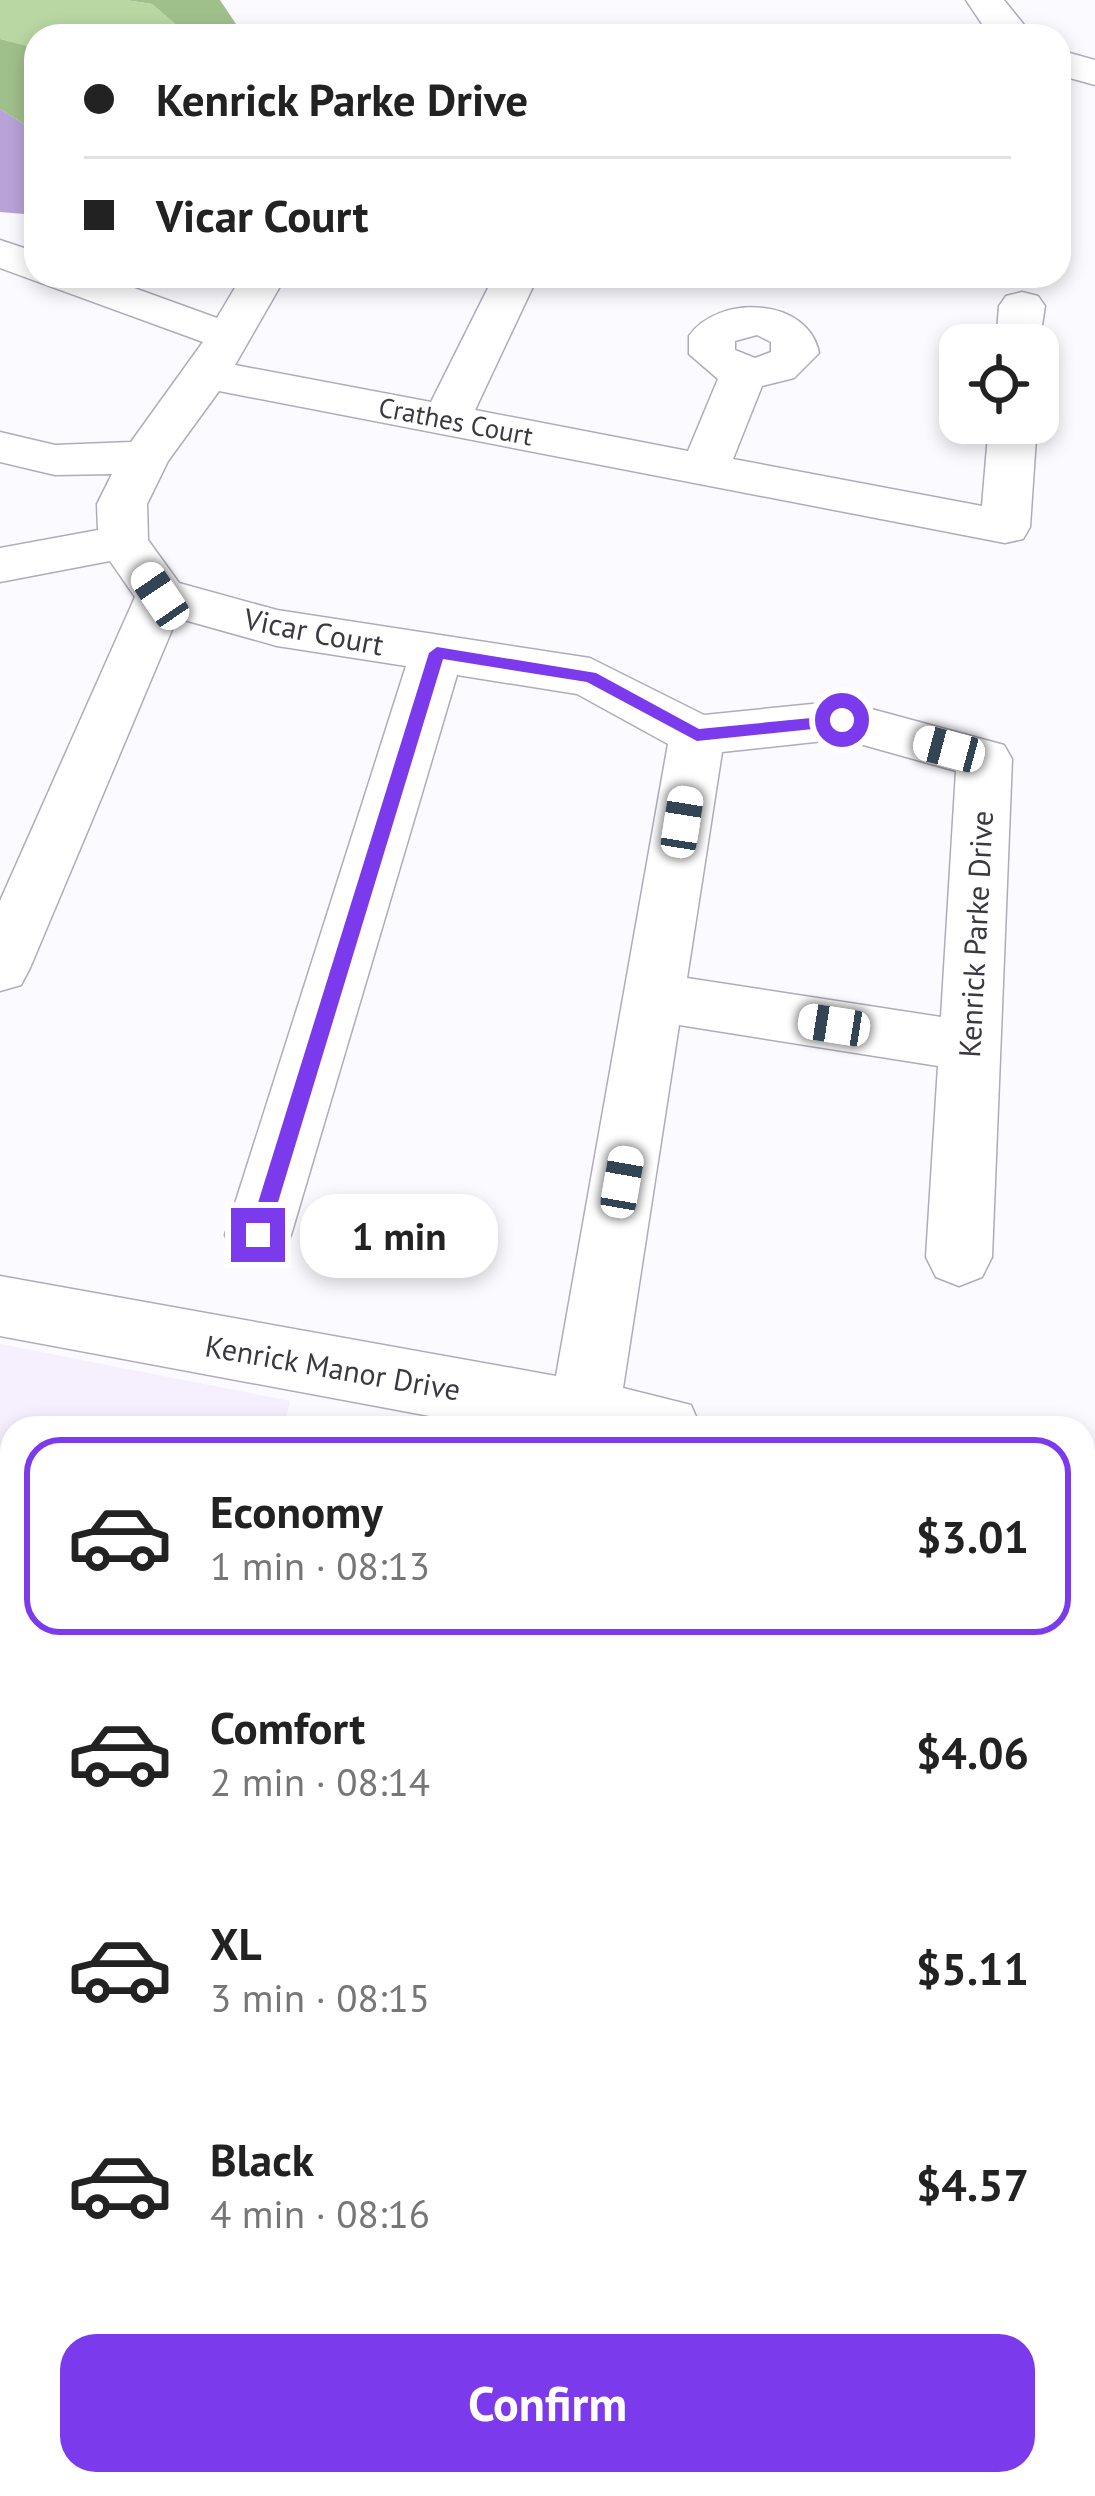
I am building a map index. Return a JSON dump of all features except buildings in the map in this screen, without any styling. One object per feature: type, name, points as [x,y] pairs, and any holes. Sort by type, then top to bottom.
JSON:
[{"type":"street","name":"Crathes Court","points":[[91,288],[183,323],[219,354],[447,418],[704,472],[1005,527],[1011,444]]},
{"type":"street","points":[[0,968],[160,596],[123,542],[122,504],[145,457],[219,354],[258,288]]},
{"type":"street","points":[[447,418],[510,288]]},
{"type":"street","points":[[704,472],[744,372]]},
{"type":"street","points":[[0,447],[55,460],[145,457]]},
{"type":"street","points":[[0,566],[123,542]]},
{"type":"street","name":"Vicar Court","points":[[160,596],[277,628],[437,653]]},
{"type":"street","points":[[258,1235],[437,653],[590,677],[697,735],[582,1416]]},
{"type":"street","name":"Kenrick Parke Drive","points":[[697,735],[842,720],[984,759],[959,1257]]},
{"type":"street","points":[[653,997],[970,1046]]},
{"type":"street","name":"Kenrick Manor Drive","points":[[0,1306],[546,1416]]},
{"type":"shaded area","points":[[0,109],[24,124],[24,214],[0,212]]},
{"type":"shaded area","points":[[0,1344],[290,1401],[286,1416],[0,1416]]},
{"type":"green space","points":[[0,0],[126,0],[152,4],[175,24],[24,24],[24,45],[0,39]]},
{"type":"green space","points":[[126,0],[220,0],[236,24],[175,24],[152,4]]},
{"type":"green space","points":[[0,39],[24,45],[24,124],[0,109]]},
{"type":"route","points":[[258,1235],[437,653],[590,677],[697,735],[842,720]]}]
